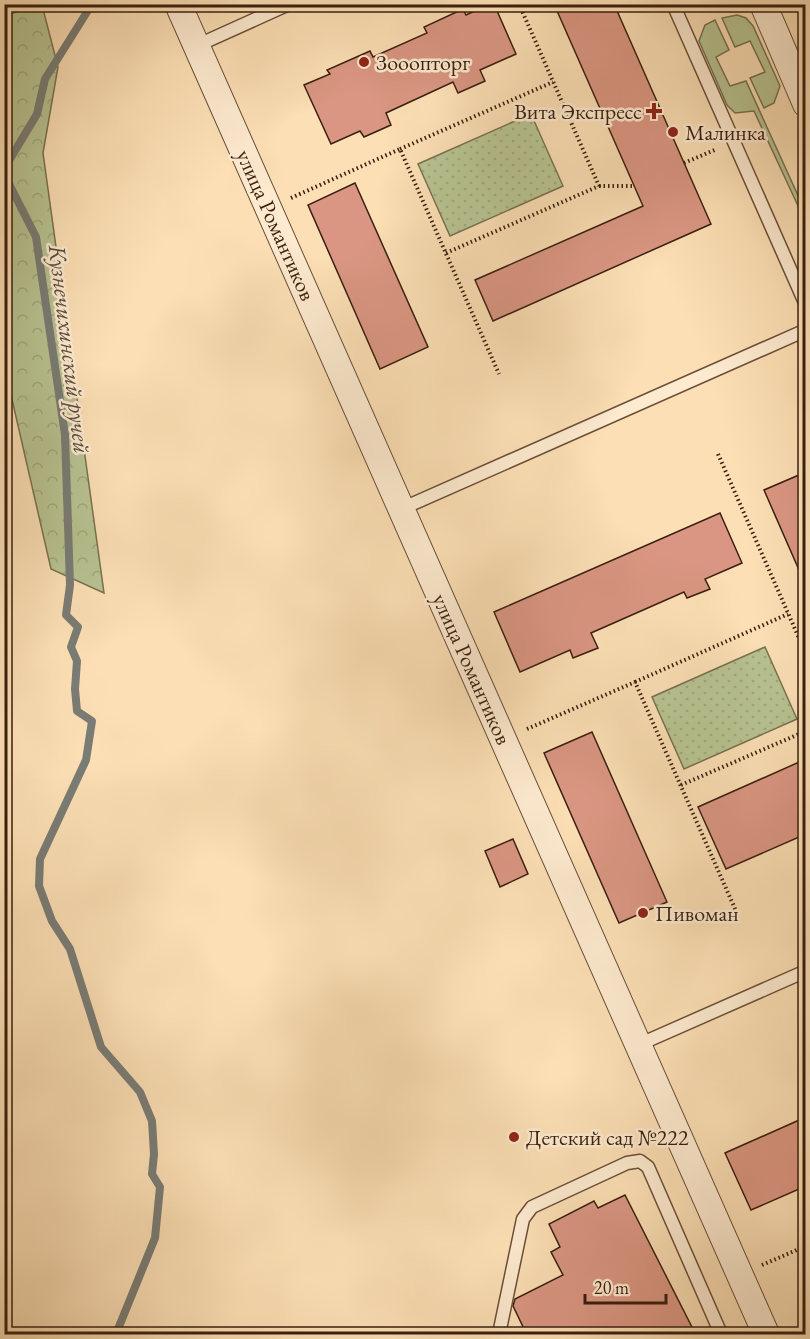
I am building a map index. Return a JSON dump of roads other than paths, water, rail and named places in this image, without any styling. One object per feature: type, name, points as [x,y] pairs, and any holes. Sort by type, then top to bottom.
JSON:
[{"type":"street","name":"улица Романтиков","points":[[178,4],[766,1335]]},
{"type":"street","points":[[763,4],[806,104]]},
{"type":"lane","points":[[196,46],[290,4]]},
{"type":"lane","points":[[673,4],[806,305]]},
{"type":"lane","points":[[401,509],[806,330]]},
{"type":"lane","points":[[638,1045],[806,971]]},
{"type":"lane","points":[[499,1335],[523,1220],[532,1207],[627,1163],[640,1161],[648,1167],[721,1335]]},
{"type":"waterway","name":"Кузнечихинский ручей","points":[[4,169],[37,114],[45,79],[92,4]]},
{"type":"waterway","name":"Кузнечихинский ручей","points":[[4,174],[36,237],[65,435],[70,585],[66,615],[78,627],[71,647],[77,661],[75,689],[77,711],[92,721],[86,760],[40,859],[39,886],[52,921],[70,949],[101,1047],[140,1092],[152,1121],[154,1154],[152,1174],[160,1187],[155,1238],[116,1334]]},
{"type":"place","name":"Зооопторг","points":[[364,62]]},
{"type":"place","name":"Вита Экспресс","points":[[654,111]]},
{"type":"place","name":"Малинка","points":[[673,132]]},
{"type":"place","name":"Пивоман","points":[[643,913]]},
{"type":"place","name":"Детский сад №222","points":[[514,1137]]}]
